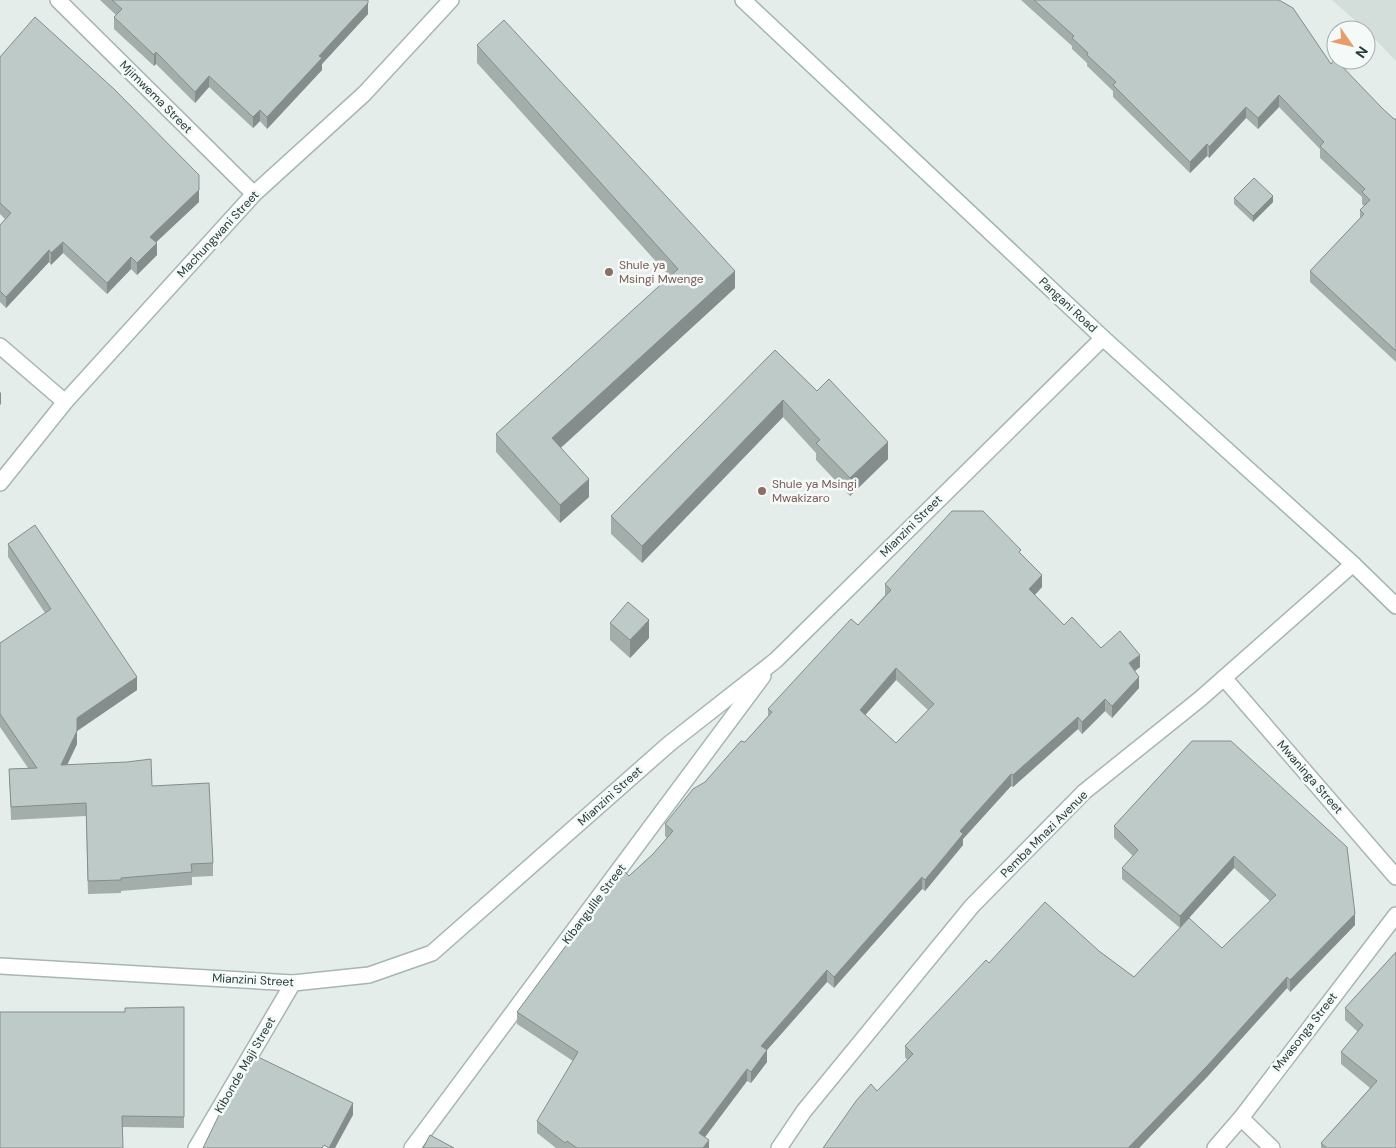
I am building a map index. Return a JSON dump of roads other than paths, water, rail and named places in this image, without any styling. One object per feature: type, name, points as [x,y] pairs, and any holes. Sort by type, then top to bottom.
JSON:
[{"type":"street","name":"Mjimwema Street","points":[[58,0],[254,194]]},
{"type":"street","name":"Machungwani Street","points":[[0,483],[65,402],[254,194],[364,94],[451,0]]},
{"type":"street","name":"Pangani Road","points":[[743,0],[1103,338],[1353,564],[1396,606]]},
{"type":"street","name":"Mianzini Street","points":[[0,966],[294,983],[369,975],[432,952],[669,744],[776,660],[1103,338]]},
{"type":"street","points":[[0,346],[65,402]]},
{"type":"street","name":"Pemba Mnazi Avenue","points":[[779,1148],[804,1111],[972,906],[1084,792],[1224,678],[1353,564]]},
{"type":"street","name":"Kibangulile Street","points":[[412,1148],[776,660]]},
{"type":"street","name":"Mwaninga Street","points":[[1224,678],[1396,877]]},
{"type":"street","name":"Mwasonga Street","points":[[1214,1148],[1241,1118],[1396,915]]},
{"type":"street","name":"Kibonde Maji Street","points":[[196,1148],[294,983]]},
{"type":"street","points":[[1241,1118],[1272,1148]]},
{"type":"place","name":"Shule ya Msingi Mwenge","points":[[609,272]]},
{"type":"place","name":"Shule ya Msingi Mwakizaro","points":[[762,491]]}]
